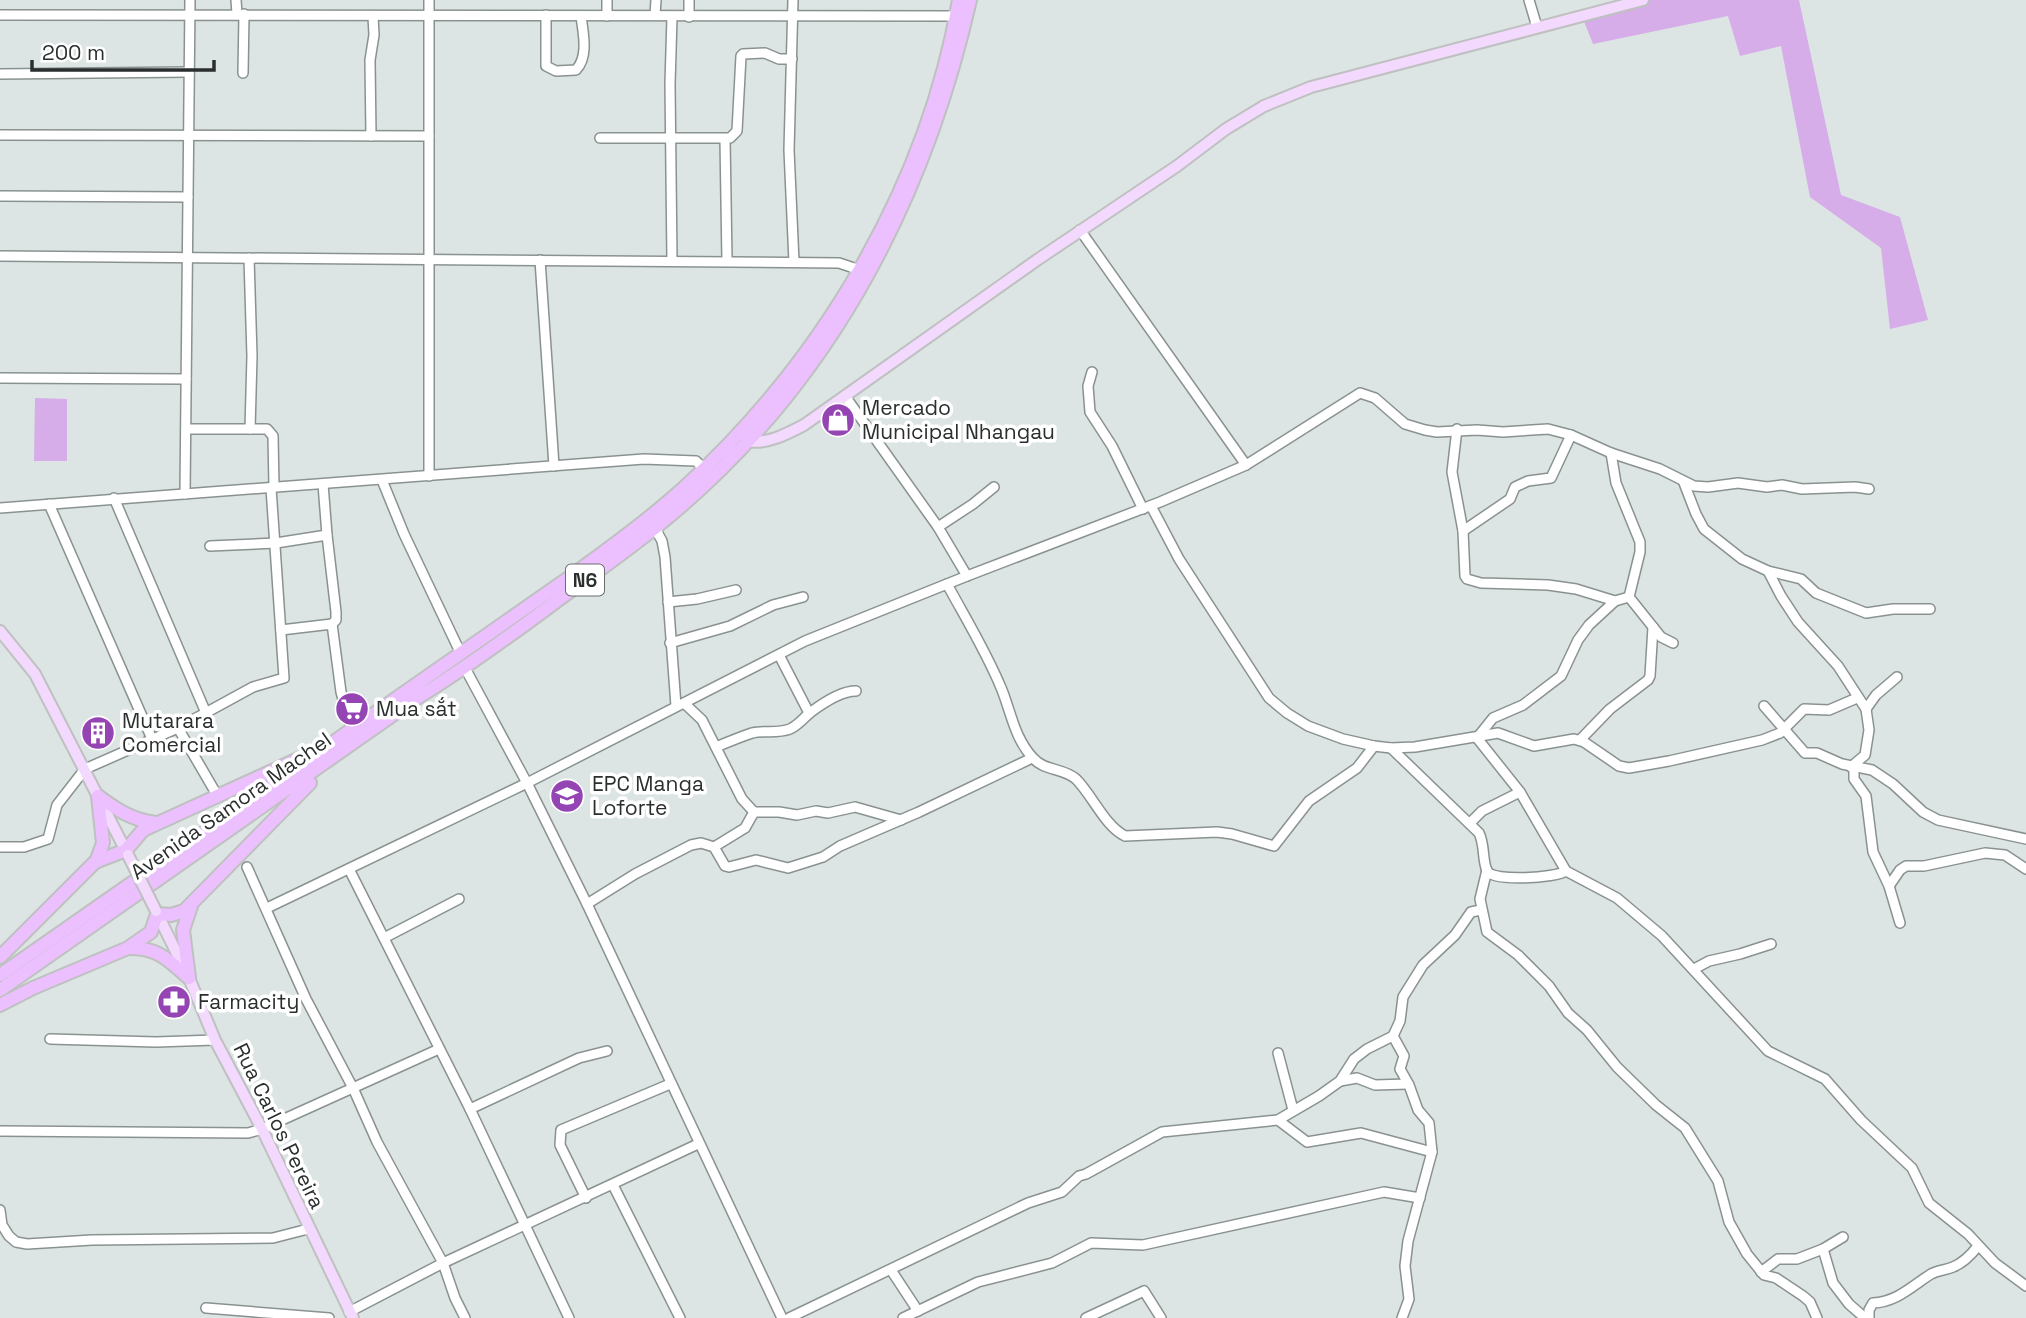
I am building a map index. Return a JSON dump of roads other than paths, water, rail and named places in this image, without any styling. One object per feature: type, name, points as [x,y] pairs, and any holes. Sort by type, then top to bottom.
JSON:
[{"type":"highway","name":"N6","points":[[956,16],[959,0]]},
{"type":"highway","name":"Avenida Samora Machel","points":[[0,990],[414,700],[465,668],[655,528],[747,441],[774,411],[834,332],[868,278],[894,228],[939,115],[970,0]]},
{"type":"highway","name":"Avenida Samora Machel","points":[[0,975],[461,654],[646,521],[704,469],[768,400],[817,337],[860,270],[900,188],[925,126],[956,16]]},
{"type":"highway","points":[[96,862],[127,853],[143,831],[156,823],[336,741]]},
{"type":"highway","points":[[0,1005],[128,948],[151,932],[156,912],[178,914],[191,906],[330,761]]},
{"type":"highway","points":[[98,796],[121,813],[134,819],[156,823]]},
{"type":"highway","points":[[0,957],[96,862],[103,843],[98,796]]},
{"type":"highway","points":[[189,978],[183,930],[191,906]]},
{"type":"highway","points":[[128,948],[146,948],[158,952],[189,978]]},
{"type":"main road","points":[[747,441],[757,443],[787,435],[1080,230],[1177,166],[1226,129],[1264,106],[1311,87],[1643,0]]},
{"type":"main road","name":"Rua Carlos Pereira","points":[[0,631],[35,674],[85,769],[351,1315]]},
{"type":"street","points":[[185,494],[190,0]]},
{"type":"street","points":[[236,0],[240,14],[243,73]]},
{"type":"street","points":[[429,0],[429,476]]},
{"type":"street","points":[[607,0],[607,16]]},
{"type":"street","points":[[655,15],[656,0]]},
{"type":"street","points":[[689,0],[689,17]]},
{"type":"street","points":[[793,0],[789,150],[794,262]]},
{"type":"street","points":[[1530,0],[1537,27]]},
{"type":"street","points":[[0,15],[956,16]]},
{"type":"street","points":[[546,15],[546,66],[556,71],[576,70],[580,66],[584,48],[581,16]]},
{"type":"street","points":[[371,136],[370,60],[374,34],[373,16]]},
{"type":"street","points":[[672,17],[672,261]]},
{"type":"street","points":[[600,138],[725,139],[734,136],[737,131],[741,56],[765,54],[792,60]]},
{"type":"street","points":[[0,74],[189,72]]},
{"type":"street","points":[[0,135],[429,136]]},
{"type":"street","points":[[725,139],[727,261]]},
{"type":"street","points":[[0,196],[188,197]]},
{"type":"street","points":[[1080,230],[1246,466]]},
{"type":"street","points":[[0,256],[839,262],[860,270]]},
{"type":"street","points":[[249,258],[252,356],[250,429]]},
{"type":"street","points":[[540,260],[554,466]]},
{"type":"street","points":[[1093,372],[1088,386],[1090,412],[1147,507],[1269,698],[1308,726],[1343,739],[1391,748],[1498,733],[1534,746],[1580,740],[1611,709],[1648,680],[1653,627]]},
{"type":"street","points":[[0,378],[186,379]]},
{"type":"street","points":[[267,908],[527,783],[805,641],[1246,466],[1360,393],[1375,398],[1398,419],[1413,427],[1437,432],[1457,429],[1503,432],[1539,429],[1571,435],[1611,453],[1660,468],[1684,483],[1708,487],[1738,483],[1767,487],[1782,485],[1802,489],[1869,489]]},
{"type":"street","points":[[845,396],[938,527],[967,576]]},
{"type":"street","points":[[0,847],[24,847],[48,839],[57,805],[85,769],[178,728],[253,687],[284,678],[272,487],[273,436],[267,429],[186,429]]},
{"type":"street","points":[[1457,429],[1452,472],[1463,531],[1464,569],[1467,579],[1481,583],[1548,585],[1576,589],[1615,601]]},
{"type":"street","points":[[1463,531],[1510,499],[1515,487],[1528,481],[1551,478],[1571,435]]},
{"type":"street","points":[[1611,453],[1616,483],[1640,542],[1629,597]]},
{"type":"street","points":[[0,508],[644,459],[696,461],[704,469]]},
{"type":"street","points":[[382,480],[404,534],[461,654]]},
{"type":"street","points":[[1684,483],[1704,529],[1742,559],[1768,571],[1801,579],[1816,593],[1866,613],[1893,609],[1930,609]]},
{"type":"street","points":[[281,630],[332,625],[336,620],[323,484]]},
{"type":"street","points":[[938,527],[994,486]]},
{"type":"street","points":[[114,498],[206,713]]},
{"type":"street","points":[[49,504],[152,739]]},
{"type":"street","points":[[655,528],[665,556],[670,643],[680,704],[702,720],[742,799],[754,813]]},
{"type":"street","points":[[210,546],[276,543],[327,535]]},
{"type":"street","points":[[1768,571],[1798,622],[1838,666],[1866,709],[1869,730],[1865,755],[1852,767]]},
{"type":"street","points":[[947,584],[976,636],[1021,740],[1032,758],[1042,765],[1075,778],[1112,825],[1125,836],[1217,832],[1274,846],[1309,801],[1357,768],[1374,746]]},
{"type":"street","points":[[668,602],[736,590]]},
{"type":"street","points":[[670,643],[730,626],[774,605],[803,597]]},
{"type":"street","points":[[1477,738],[1493,718],[1523,705],[1561,676],[1578,640],[1596,618],[1615,601],[1629,597]]},
{"type":"street","points":[[1629,597],[1661,637],[1673,643]]},
{"type":"street","points":[[332,625],[341,692],[352,730]]},
{"type":"street","points":[[779,655],[809,713]]},
{"type":"street","points":[[465,668],[527,783],[587,904],[782,1318]]},
{"type":"street","points":[[1866,709],[1897,677]]},
{"type":"street","points":[[716,747],[755,732],[774,733],[789,729],[803,721],[809,713],[847,692],[856,691]]},
{"type":"street","points":[[1580,740],[1619,766],[1629,768],[1762,740],[1785,729],[1804,709],[1832,709],[1857,698]]},
{"type":"street","points":[[1764,706],[1802,751],[1817,753],[1852,767],[1875,772],[1893,784],[1923,812],[1938,820],[2026,839]]},
{"type":"street","points":[[178,728],[217,795]]},
{"type":"street","points":[[1477,738],[1520,792],[1566,871],[1625,904],[1662,936],[1768,1051],[1819,1075],[1832,1085],[1861,1120],[1912,1168],[1929,1203],[1960,1228],[1995,1263],[2026,1286]]},
{"type":"street","points":[[1391,748],[1470,823],[1482,839],[1487,870],[1480,899],[1489,935],[1518,955],[1549,986],[1568,1013],[1587,1030],[1617,1067],[1656,1105],[1685,1128],[1718,1181],[1729,1222],[1737,1238],[1761,1272],[1776,1278],[1803,1296],[1810,1303],[1817,1318]]},
{"type":"street","points":[[587,904],[635,874],[691,845],[701,843],[714,847],[725,866],[729,867],[756,860],[789,868],[823,858],[840,846],[1032,758]]},
{"type":"street","points":[[1852,767],[1854,779],[1866,796],[1873,852],[1889,886],[1900,923]]},
{"type":"street","points":[[1470,823],[1482,811],[1520,792]]},
{"type":"street","points":[[754,813],[779,812],[797,815],[816,811],[828,813],[855,807],[901,820]]},
{"type":"street","points":[[714,847],[745,828],[754,813]]},
{"type":"street","points":[[1889,886],[1906,866],[1924,866],[1985,853],[2005,855],[2026,869]]},
{"type":"street","points":[[247,867],[306,999],[353,1088],[377,1142],[443,1263],[465,1318]]},
{"type":"street","points":[[349,869],[470,1109],[569,1318]]},
{"type":"street","points":[[1487,870],[1498,877],[1532,878],[1560,875],[1566,871]]},
{"type":"street","points":[[384,938],[459,899]]},
{"type":"street","points":[[789,1318],[1028,1203],[1062,1192],[1079,1176],[1161,1132],[1278,1119],[1319,1096],[1340,1081],[1354,1059],[1393,1035],[1400,1021],[1403,998],[1419,971],[1455,934],[1471,912],[1481,910]]},
{"type":"street","points":[[1694,970],[1709,961],[1771,944]]},
{"type":"street","points":[[1393,1035],[1404,1056],[1399,1066],[1418,1110],[1429,1123],[1432,1152],[1408,1241],[1405,1266],[1409,1299],[1402,1318]]},
{"type":"street","points":[[50,1039],[156,1042],[215,1040]]},
{"type":"street","points":[[0,1131],[242,1133],[262,1129],[439,1049]]},
{"type":"street","points":[[470,1109],[579,1058],[607,1051]]},
{"type":"street","points":[[1278,1054],[1293,1110]]},
{"type":"street","points":[[1340,1081],[1353,1078],[1376,1085],[1408,1084]]},
{"type":"street","points":[[586,1198],[560,1145],[561,1130],[670,1084]]},
{"type":"street","points":[[1278,1119],[1307,1142],[1361,1133],[1432,1152]]},
{"type":"street","points":[[351,1315],[443,1263],[698,1144]]},
{"type":"street","points":[[613,1185],[680,1318]]},
{"type":"street","points":[[904,1318],[978,1282],[1052,1263],[1091,1243],[1143,1245],[1384,1192],[1420,1198]]},
{"type":"street","points":[[0,1210],[2,1225],[9,1236],[16,1242],[27,1244],[92,1240],[273,1238],[308,1229]]},
{"type":"street","points":[[1761,1272],[1778,1259],[1793,1260],[1823,1250],[1843,1237]]},
{"type":"street","points":[[1823,1250],[1833,1283],[1849,1304],[1867,1318],[1873,1303],[1889,1301],[1933,1272],[1953,1267],[1970,1256],[1978,1246]]},
{"type":"street","points":[[891,1270],[918,1311]]},
{"type":"street","points":[[1086,1318],[1144,1291],[1161,1318]]},
{"type":"street","points":[[206,1308],[329,1318]]},
{"type":"place","name":"Mercado Municipal Nhangau","points":[[838,420]]},
{"type":"place","name":"Mua sắt","points":[[352,709]]},
{"type":"place","name":"Mutarara Comercial","points":[[98,733]]},
{"type":"place","name":"EPC Manga Loforte","points":[[567,796]]},
{"type":"place","name":"Farmacity","points":[[174,1002]]}]
